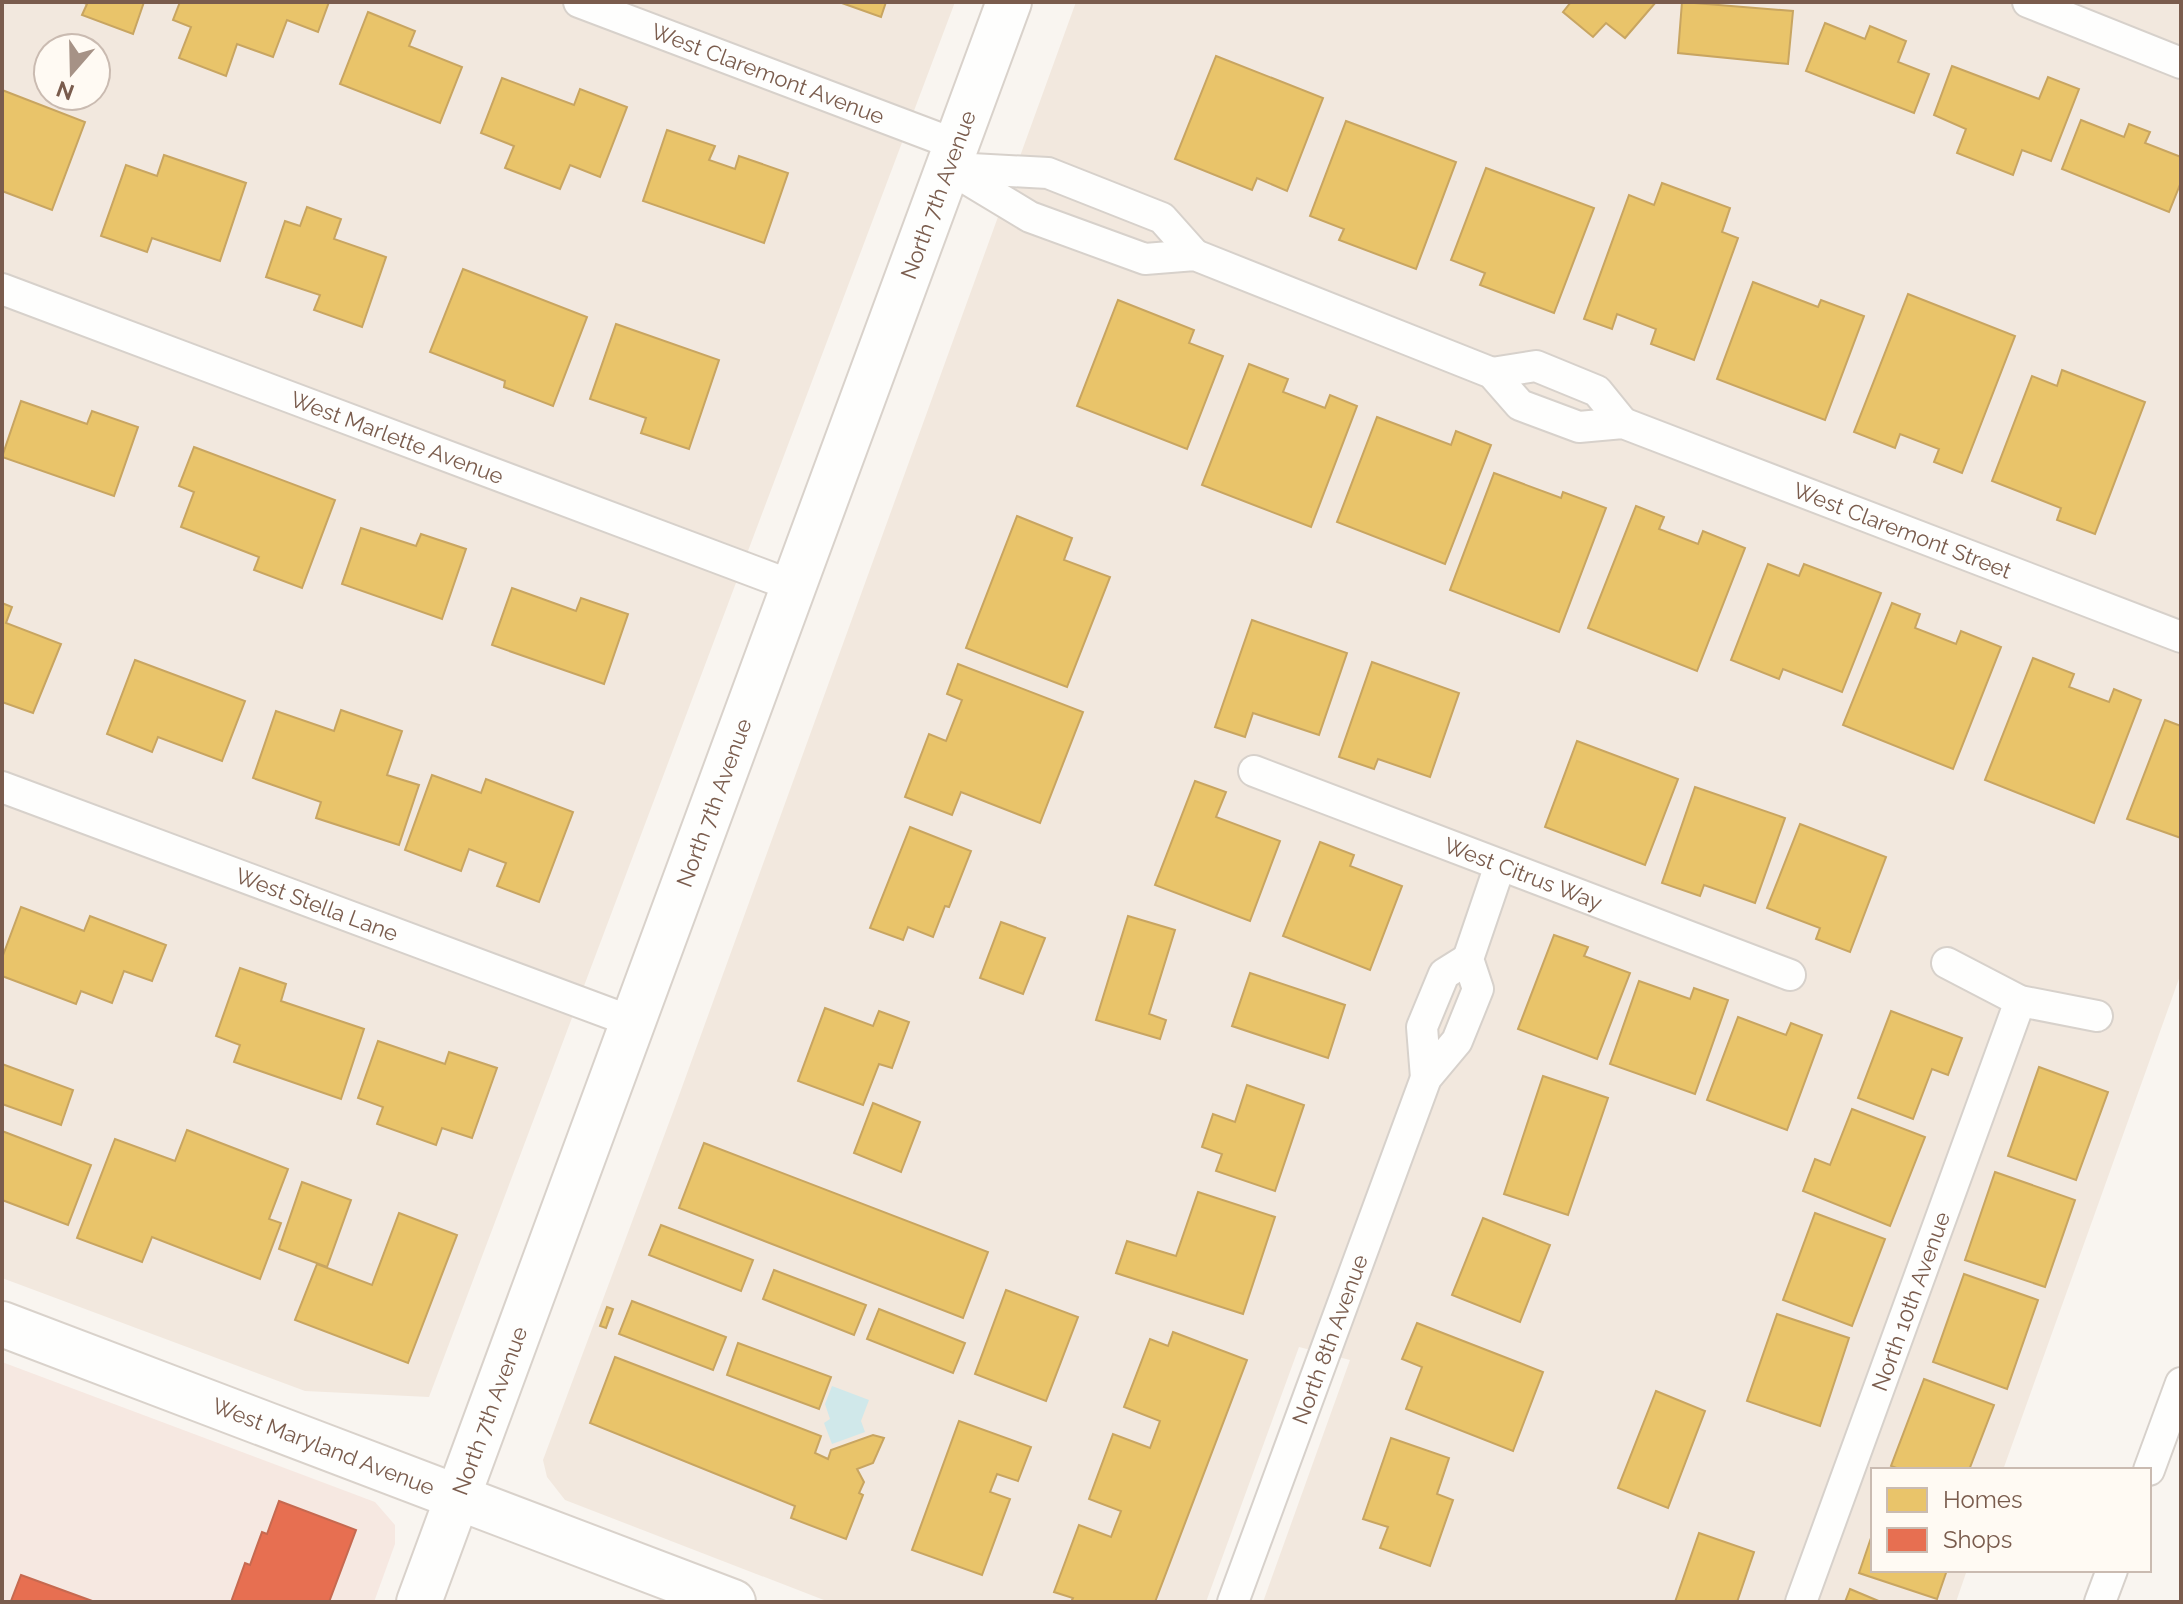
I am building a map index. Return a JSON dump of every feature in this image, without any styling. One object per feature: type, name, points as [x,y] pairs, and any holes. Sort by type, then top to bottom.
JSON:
[{"type":"main road","name":"North 7th Avenue","points":[[419,1602],[1009,2]]},
{"type":"main road","name":"West Maryland Avenue","points":[[2,1324],[733,1602]]},
{"type":"street","name":"West Claremont Avenue","points":[[579,2],[952,156]]},
{"type":"street","points":[[2028,2],[2181,63]]},
{"type":"street","name":"West Claremont Street","points":[[952,156],[1048,173],[1162,218],[1195,255]]},
{"type":"street","name":"West Claremont Street","points":[[952,156],[1030,217],[1145,259],[1195,255],[1492,373],[1520,405],[1579,427],[1623,423],[2181,637]]},
{"type":"street","points":[[1117,249],[1132,206]]},
{"type":"street","name":"West Marlette Avenue","points":[[2,289],[793,586]]},
{"type":"street","name":"West Claremont Street","points":[[1492,373],[1536,366],[1597,391],[1623,423]]},
{"type":"street","name":"West Citrus Way","points":[[1254,771],[1790,975]]},
{"type":"street","name":"West Stella Lane","points":[[2,787],[633,1022]]},
{"type":"street","name":"North 8th Avenue","points":[[1233,1602],[1426,1078],[1422,1027],[1444,974],[1468,959],[1500,865]]},
{"type":"street","points":[[1947,963],[2020,1001],[2097,1016]]},
{"type":"street","name":"North 10th Avenue","points":[[1801,1602],[2020,1001]]},
{"type":"street","points":[[2150,1468],[2181,1383]]},
{"type":"street","points":[[2100,1602],[2111,1572]]},
{"type":"shaded area","points":[[2,2],[955,2],[429,1397],[305,1391],[2,1278]]},
{"type":"shaded area","points":[[1076,2],[2181,2],[2181,973],[2004,1468],[1871,1468],[1871,1572],[1966,1572],[1956,1602],[1263,1602],[1350,1360],[1299,1347],[1206,1602],[829,1602],[565,1500],[547,1477],[543,1460],[673,1112]]},
{"type":"shaded area","points":[[2,1362],[375,1502],[395,1525],[395,1544],[374,1602],[2,1602]]},
{"type":"water","points":[[832,1386],[869,1400],[861,1421],[865,1432],[832,1444],[824,1423],[830,1419],[825,1404]]},
{"type":"building: Homes","points":[[82,2],[144,2],[133,34],[82,15],[87,4]]},
{"type":"building: Homes","points":[[180,2],[329,2],[318,32],[287,20],[273,57],[237,44],[226,76],[179,58],[191,27],[173,20]]},
{"type":"building: Homes","points":[[839,2],[886,2],[881,17]]},
{"type":"building: Homes","points":[[1571,2],[1656,2],[1625,38],[1606,23],[1593,37],[1563,12]]},
{"type":"building: Homes","points":[[1682,2],[1793,11],[1788,64],[1678,53]]},
{"type":"building: Homes","points":[[368,12],[415,31],[409,46],[462,67],[440,123],[340,84]]},
{"type":"building: Homes","points":[[1825,23],[1865,39],[1870,26],[1906,41],[1898,62],[1929,74],[1914,113],[1806,71]]},
{"type":"building: Homes","points":[[1216,56],[1323,98],[1287,191],[1257,178],[1252,190],[1175,159]]},
{"type":"building: Homes","points":[[1952,66],[2039,99],[2048,77],[2079,89],[2051,161],[2022,150],[2013,175],[1957,153],[1966,129],[1934,115]]},
{"type":"building: Homes","points":[[502,78],[574,105],[580,89],[627,107],[600,177],[570,165],[560,189],[505,168],[514,146],[481,133]]},
{"type":"building: Homes","points":[[2,90],[32,102],[32,112],[59,112],[85,122],[52,210],[2,191]]},
{"type":"building: Homes","points":[[2081,120],[2124,137],[2129,124],[2150,132],[2145,143],[2181,157],[2181,182],[2169,212],[2062,169]]},
{"type":"building: Homes","points":[[1346,121],[1456,162],[1416,269],[1339,240],[1344,229],[1310,216]]},
{"type":"building: Homes","points":[[667,130],[715,146],[709,160],[735,169],[739,156],[788,173],[764,243],[643,201]]},
{"type":"building: Homes","points":[[164,155],[246,183],[220,261],[152,238],[147,252],[101,236],[126,165],[157,176]]},
{"type":"building: Homes","points":[[1486,168],[1594,208],[1554,313],[1480,285],[1485,273],[1451,260]]},
{"type":"building: Homes","points":[[1662,183],[1730,208],[1722,232],[1738,238],[1694,360],[1651,344],[1656,329],[1617,314],[1612,329],[1584,319],[1629,195],[1654,205]]},
{"type":"building: Homes","points":[[307,207],[341,219],[334,239],[386,257],[362,327],[314,310],[320,295],[266,277],[285,221],[300,226]]},
{"type":"building: Homes","points":[[463,269],[587,317],[553,406],[504,387],[505,381],[430,352]]},
{"type":"building: Homes","points":[[1753,282],[1818,307],[1821,300],[1864,316],[1825,420],[1717,379]]},
{"type":"building: Homes","points":[[1908,294],[2015,336],[1962,473],[1934,462],[1939,449],[1900,434],[1895,448],[1854,432]]},
{"type":"building: Homes","points":[[1118,300],[1194,330],[1189,343],[1223,356],[1187,449],[1077,406]]},
{"type":"building: Homes","points":[[616,324],[719,360],[689,449],[641,433],[646,418],[590,399]]},
{"type":"building: Homes","points":[[1249,364],[1288,379],[1283,392],[1325,408],[1330,395],[1357,406],[1311,527],[1202,485]]},
{"type":"building: Homes","points":[[2062,370],[2145,402],[2095,534],[2057,520],[2061,508],[1992,481],[2032,376],[2057,386]]},
{"type":"building: Homes","points":[[21,401],[87,424],[92,411],[138,427],[114,496],[2,457]]},
{"type":"building: Homes","points":[[1377,417],[1451,445],[1456,431],[1491,445],[1445,564],[1337,522]]},
{"type":"building: Homes","points":[[194,447],[335,500],[302,588],[254,570],[259,557],[181,527],[194,492],[179,486]]},
{"type":"building: Homes","points":[[1494,473],[1561,498],[1563,492],[1606,508],[1559,632],[1450,590]]},
{"type":"building: Homes","points":[[1636,506],[1664,517],[1659,529],[1698,544],[1703,531],[1745,548],[1697,671],[1588,628]]},
{"type":"building: Homes","points":[[1017,516],[1072,538],[1064,560],[1110,577],[1067,687],[966,648]]},
{"type":"building: Homes","points":[[361,528],[416,546],[421,534],[466,549],[442,619],[342,584]]},
{"type":"building: Homes","points":[[1768,564],[1799,576],[1804,564],[1881,593],[1842,692],[1783,669],[1779,679],[1731,660]]},
{"type":"building: Homes","points":[[512,588],[576,611],[581,598],[628,614],[604,684],[492,645]]},
{"type":"building: Homes","points":[[2,603],[12,607],[6,623],[61,644],[33,713],[2,702]]},
{"type":"building: Homes","points":[[1892,603],[1920,614],[1915,628],[1956,644],[1961,631],[2001,647],[1953,769],[1843,725]]},
{"type":"building: Homes","points":[[1252,620],[1347,653],[1319,735],[1253,713],[1245,737],[1215,727]]},
{"type":"building: Homes","points":[[2033,658],[2074,674],[2069,687],[2109,702],[2114,689],[2141,700],[2094,823],[1985,780]]},
{"type":"building: Homes","points":[[135,660],[245,701],[222,761],[158,737],[152,752],[107,734]]},
{"type":"building: Homes","points":[[1372,662],[1459,693],[1430,777],[1378,759],[1374,769],[1339,757]]},
{"type":"building: Homes","points":[[958,664],[1083,712],[1040,823],[961,792],[952,815],[905,797],[929,734],[946,741],[962,700],[947,694]]},
{"type":"building: Homes","points":[[341,710],[402,731],[387,775],[419,785],[399,845],[316,818],[321,802],[253,778],[276,711],[334,731]]},
{"type":"building: Homes","points":[[2165,720],[2181,726],[2181,838],[2127,819]]},
{"type":"building: Homes","points":[[1577,741],[1678,779],[1645,865],[1545,827]]},
{"type":"building: Homes","points":[[432,775],[481,793],[486,779],[573,812],[539,902],[497,886],[506,863],[469,849],[461,871],[405,850]]},
{"type":"building: Homes","points":[[1195,781],[1226,792],[1216,817],[1280,841],[1250,921],[1155,885]]},
{"type":"building: Homes","points":[[1695,787],[1785,818],[1755,903],[1704,885],[1700,896],[1662,883]]},
{"type":"building: Homes","points":[[1800,824],[1886,857],[1850,952],[1816,939],[1820,928],[1767,908]]},
{"type":"building: Homes","points":[[910,827],[971,851],[949,907],[945,906],[933,937],[908,927],[903,940],[870,928]]},
{"type":"building: Homes","points":[[1320,842],[1354,855],[1350,866],[1402,886],[1370,970],[1283,936]]},
{"type":"building: Homes","points":[[21,907],[84,931],[90,916],[166,945],[152,981],[124,971],[112,1003],[81,991],[76,1004],[2,976],[2,958]]},
{"type":"building: Homes","points":[[1128,916],[1175,930],[1149,1014],[1166,1020],[1160,1039],[1096,1020]]},
{"type":"building: Homes","points":[[1001,922],[1045,938],[1023,994],[980,978]]},
{"type":"building: Homes","points":[[1554,935],[1588,947],[1584,956],[1630,973],[1597,1059],[1518,1029]]},
{"type":"building: Homes","points":[[240,968],[286,984],[281,1001],[364,1029],[341,1099],[234,1062],[240,1045],[216,1036]]},
{"type":"building: Homes","points":[[1250,973],[1345,1005],[1328,1058],[1232,1026]]},
{"type":"building: Homes","points":[[1639,981],[1690,999],[1694,988],[1728,1000],[1695,1094],[1610,1064]]},
{"type":"building: Homes","points":[[825,1008],[873,1026],[879,1011],[909,1022],[892,1068],[879,1064],[863,1105],[798,1081]]},
{"type":"building: Homes","points":[[1891,1011],[1962,1038],[1948,1075],[1932,1069],[1913,1119],[1858,1098]]},
{"type":"building: Homes","points":[[1738,1017],[1786,1035],[1791,1023],[1822,1035],[1787,1130],[1707,1100]]},
{"type":"building: Homes","points":[[378,1041],[445,1064],[449,1052],[497,1068],[472,1138],[442,1128],[436,1145],[377,1124],[383,1107],[358,1098]]},
{"type":"building: Homes","points":[[2,1064],[73,1090],[61,1125],[2,1104]]},
{"type":"building: Homes","points":[[2039,1067],[2108,1092],[2076,1180],[2008,1156]]},
{"type":"building: Homes","points":[[1543,1076],[1608,1098],[1568,1215],[1504,1194]]},
{"type":"building: Homes","points":[[1247,1085],[1304,1105],[1275,1191],[1216,1171],[1222,1154],[1202,1147],[1213,1114],[1235,1122]]},
{"type":"building: Homes","points":[[873,1103],[920,1122],[901,1172],[854,1153]]},
{"type":"building: Homes","points":[[1852,1109],[1925,1137],[1890,1226],[1803,1191],[1815,1159],[1830,1165]]},
{"type":"building: Homes","points":[[187,1130],[288,1169],[269,1219],[281,1223],[260,1279],[152,1237],[142,1262],[77,1238],[115,1139],[175,1161]]},
{"type":"building: Homes","points":[[2,1131],[91,1165],[68,1225],[2,1200]]},
{"type":"building: Homes","points":[[704,1143],[988,1252],[963,1318],[679,1208]]},
{"type":"building: Homes","points":[[1995,1172],[2075,1200],[2045,1287],[1965,1260]]},
{"type":"building: Homes","points":[[302,1182],[351,1200],[327,1267],[279,1249]]},
{"type":"building: Homes","points":[[1198,1192],[1275,1217],[1243,1314],[1116,1273],[1127,1241],[1176,1256]]},
{"type":"building: Homes","points":[[399,1213],[457,1235],[408,1363],[295,1320],[317,1264],[372,1285]]},
{"type":"building: Homes","points":[[1815,1213],[1885,1239],[1852,1326],[1783,1300]]},
{"type":"building: Homes","points":[[1483,1218],[1550,1245],[1520,1322],[1452,1295]]},
{"type":"building: Homes","points":[[661,1225],[753,1260],[741,1291],[649,1255]]},
{"type":"building: Homes","points":[[774,1270],[866,1305],[854,1335],[763,1299]]},
{"type":"building: Homes","points":[[1964,1274],[2038,1300],[2007,1389],[1933,1362]]},
{"type":"building: Homes","points":[[1006,1290],[1078,1317],[1046,1401],[975,1374]]},
{"type":"building: Homes","points":[[632,1301],[726,1337],[713,1370],[619,1334]]},
{"type":"building: Homes","points":[[607,1307],[613,1309],[606,1328],[600,1326]]},
{"type":"building: Homes","points":[[879,1309],[965,1343],[953,1373],[867,1339]]},
{"type":"building: Homes","points":[[1777,1314],[1849,1338],[1820,1426],[1747,1401]]},
{"type":"building: Homes","points":[[1417,1323],[1543,1372],[1513,1451],[1406,1409],[1422,1367],[1402,1359]]},
{"type":"building: Homes","points":[[1173,1332],[1247,1360],[1155,1602],[1071,1602],[1073,1598],[1054,1592],[1079,1525],[1111,1537],[1121,1511],[1089,1499],[1113,1434],[1150,1448],[1160,1421],[1124,1407],[1150,1339],[1168,1346]]},
{"type":"building: Homes","points":[[738,1343],[831,1377],[819,1409],[727,1375]]},
{"type":"building: Homes","points":[[615,1357],[821,1436],[815,1453],[828,1459],[831,1450],[873,1435],[884,1438],[873,1463],[857,1469],[864,1482],[859,1493],[863,1495],[846,1539],[791,1518],[795,1506],[590,1423]]},
{"type":"building: Homes","points":[[1924,1379],[1994,1405],[1970,1468],[1891,1466]]},
{"type":"building: Homes","points":[[1656,1391],[1705,1411],[1668,1508],[1618,1488]]},
{"type":"building: Homes","points":[[959,1421],[1031,1447],[1018,1481],[997,1474],[990,1492],[1010,1499],[982,1575],[912,1550]]},
{"type":"building: Homes","points":[[1391,1438],[1449,1458],[1437,1494],[1453,1500],[1430,1566],[1380,1548],[1388,1527],[1363,1519]]},
{"type":"building: Homes","points":[[1699,1533],[1754,1552],[1737,1602],[1675,1602]]},
{"type":"building: Homes","points":[[1871,1538],[1871,1572],[1946,1572],[1937,1599],[1859,1573]]},
{"type":"building: Homes","points":[[1850,1589],[1881,1602],[1845,1602]]},
{"type":"building: Shops","points":[[279,1501],[356,1530],[329,1602],[231,1602],[245,1563],[250,1565],[262,1532],[267,1534]]},
{"type":"building: Shops","points":[[21,1575],[95,1602],[11,1601]]}]
